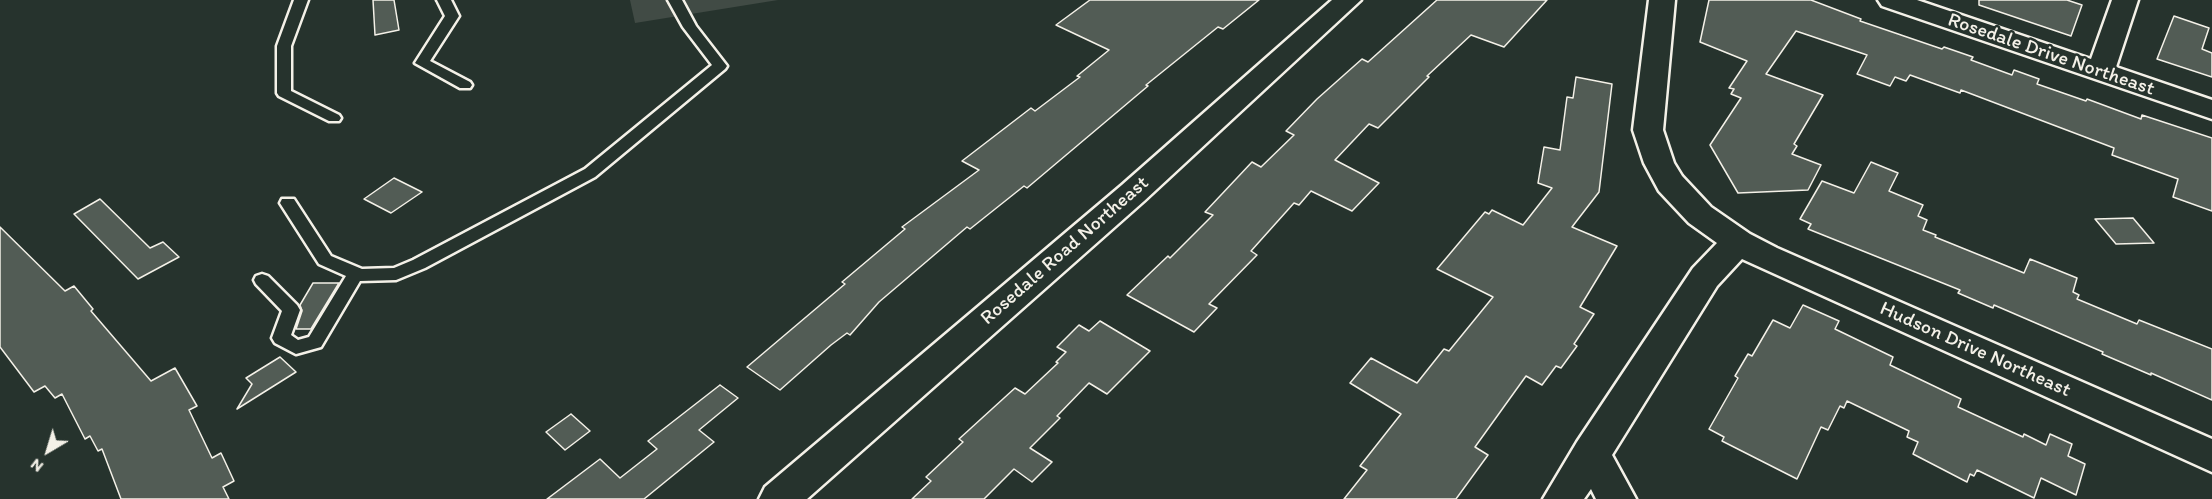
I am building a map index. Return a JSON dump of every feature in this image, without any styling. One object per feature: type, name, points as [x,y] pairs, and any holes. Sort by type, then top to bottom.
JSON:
[{"type":"street","name":"Rosedale Road Northeast","points":[[779,499],[1132,193],[1348,0]]},
{"type":"street","name":"Hudson Drive Northeast","points":[[1662,0],[1648,130],[1659,162],[1670,183],[1700,215],[1738,242],[2212,456]]},
{"type":"street","name":"Rosedale Drive Northeast","points":[[1891,0],[2212,110]]},
{"type":"street","points":[[2100,72],[2125,0]]},
{"type":"street","points":[[1563,499],[1705,277],[1738,242]]},
{"type":"street","points":[[1591,453],[1616,499]]},
{"type":"lane","points":[[301,0],[284,46],[284,93],[334,118]]},
{"type":"lane","points":[[444,0],[452,16],[422,63],[465,85]]},
{"type":"lane","points":[[288,203],[325,260],[356,273],[396,274],[590,173],[720,66],[690,27],[675,0]]},
{"type":"lane","points":[[262,280],[291,310],[281,338],[296,347],[315,342],[356,273]]},
{"type":"shaded area","points":[[630,0],[778,0],[635,23]]},
{"type":"building","points":[[373,0],[394,0],[399,30],[375,35]]},
{"type":"building","points":[[1090,0],[1259,0],[1223,29],[1218,27],[1146,85],[1148,86],[1027,188],[1024,186],[970,229],[967,227],[879,302],[850,335],[847,333],[831,345],[780,390],[747,367],[845,284],[842,282],[905,229],[902,227],[979,170],[962,161],[1031,108],[1035,111],[1080,77],[1077,76],[1109,50],[1056,25]]},
{"type":"building","points":[[1437,0],[1547,0],[1504,47],[1471,35],[1427,76],[1429,77],[1378,128],[1369,124],[1335,160],[1379,183],[1352,211],[1311,191],[1299,205],[1294,203],[1251,251],[1257,255],[1209,304],[1217,308],[1194,332],[1127,295],[1168,256],[1170,258],[1213,215],[1205,212],[1252,162],[1261,167],[1294,135],[1286,131],[1317,99],[1362,59],[1368,62]]},
{"type":"building","points":[[1709,0],[1811,0],[1861,19],[1860,21],[1973,57],[1971,60],[2012,75],[2014,70],[2039,79],[2037,84],[2086,101],[2087,99],[2141,119],[2142,115],[2212,138],[2212,211],[2173,197],[2178,179],[2112,155],[2114,148],[1961,90],[1960,93],[1910,75],[1906,81],[1895,77],[1890,86],[1857,74],[1867,55],[1796,31],[1766,74],[1823,95],[1794,144],[1797,146],[1792,154],[1821,165],[1808,190],[1738,193],[1710,145],[1741,98],[1731,94],[1734,89],[1729,88],[1747,61],[1700,42]]},
{"type":"building","points":[[1979,0],[2067,0],[2082,5],[2071,36],[1979,5]]},
{"type":"building","points":[[2174,16],[2209,28],[2202,49],[2212,53],[2212,77],[2157,59]]},
{"type":"building","points":[[1576,77],[1612,84],[1599,192],[1572,227],[1617,246],[1580,307],[1594,314],[1574,344],[1577,346],[1561,368],[1556,366],[1542,385],[1526,376],[1475,447],[1488,455],[1456,499],[1344,499],[1367,470],[1360,466],[1401,414],[1350,383],[1371,358],[1417,383],[1444,349],[1449,351],[1493,297],[1437,269],[1485,212],[1489,214],[1492,210],[1523,225],[1552,188],[1538,183],[1544,147],[1560,150],[1567,97],[1573,98]]},
{"type":"building","points":[[1871,162],[1898,173],[1889,191],[1923,205],[1918,216],[1927,220],[1923,230],[1936,235],[1935,237],[2024,273],[2030,259],[2077,278],[2073,292],[2079,295],[2077,299],[2137,324],[2139,320],[2212,349],[2212,400],[1994,305],[1993,308],[1958,293],[1960,290],[1808,229],[1811,224],[1800,219],[1822,181],[1854,193]]},
{"type":"building","points":[[394,178],[422,192],[391,213],[364,199]]},
{"type":"building","points":[[100,199],[150,248],[163,242],[179,257],[138,279],[74,214]]},
{"type":"building","points":[[2133,218],[2154,243],[2116,244],[2095,219]]},
{"type":"building","points":[[0,227],[65,291],[74,286],[93,309],[91,311],[151,381],[175,368],[197,406],[189,410],[212,458],[221,453],[234,481],[223,487],[229,499],[121,499],[102,449],[98,451],[90,436],[85,439],[62,394],[55,398],[45,386],[34,392],[0,347]]},
{"type":"building","points":[[313,283],[339,283],[311,329],[296,329],[302,311],[300,305]]},
{"type":"building","points":[[1803,305],[1839,321],[1835,329],[1893,357],[1890,365],[1961,399],[1958,407],[2046,445],[2050,434],[2072,444],[2068,456],[2085,464],[2076,495],[2041,478],[2034,498],[1977,470],[1974,476],[1970,474],[1967,482],[1913,454],[1918,442],[1907,437],[1909,431],[1847,401],[1844,408],[1840,406],[1828,430],[1821,427],[1797,479],[1722,441],[1724,437],[1709,429],[1738,378],[1735,376],[1748,354],[1752,356],[1773,320],[1790,328]]},
{"type":"building","points":[[1100,321],[1150,351],[1107,394],[1089,383],[1057,416],[1060,418],[1030,448],[1052,462],[1032,482],[1014,469],[984,499],[912,499],[931,481],[926,477],[963,442],[959,439],[1015,388],[1025,394],[1058,363],[1056,362],[1066,352],[1057,347],[1079,325],[1089,331]]},
{"type":"building","points":[[280,357],[296,372],[237,409],[252,384],[246,378]]},
{"type":"building","points":[[720,385],[738,398],[699,430],[714,442],[644,499],[547,499],[600,459],[620,478],[657,449],[648,441]]},
{"type":"building","points":[[571,414],[590,431],[565,450],[546,432]]}]
